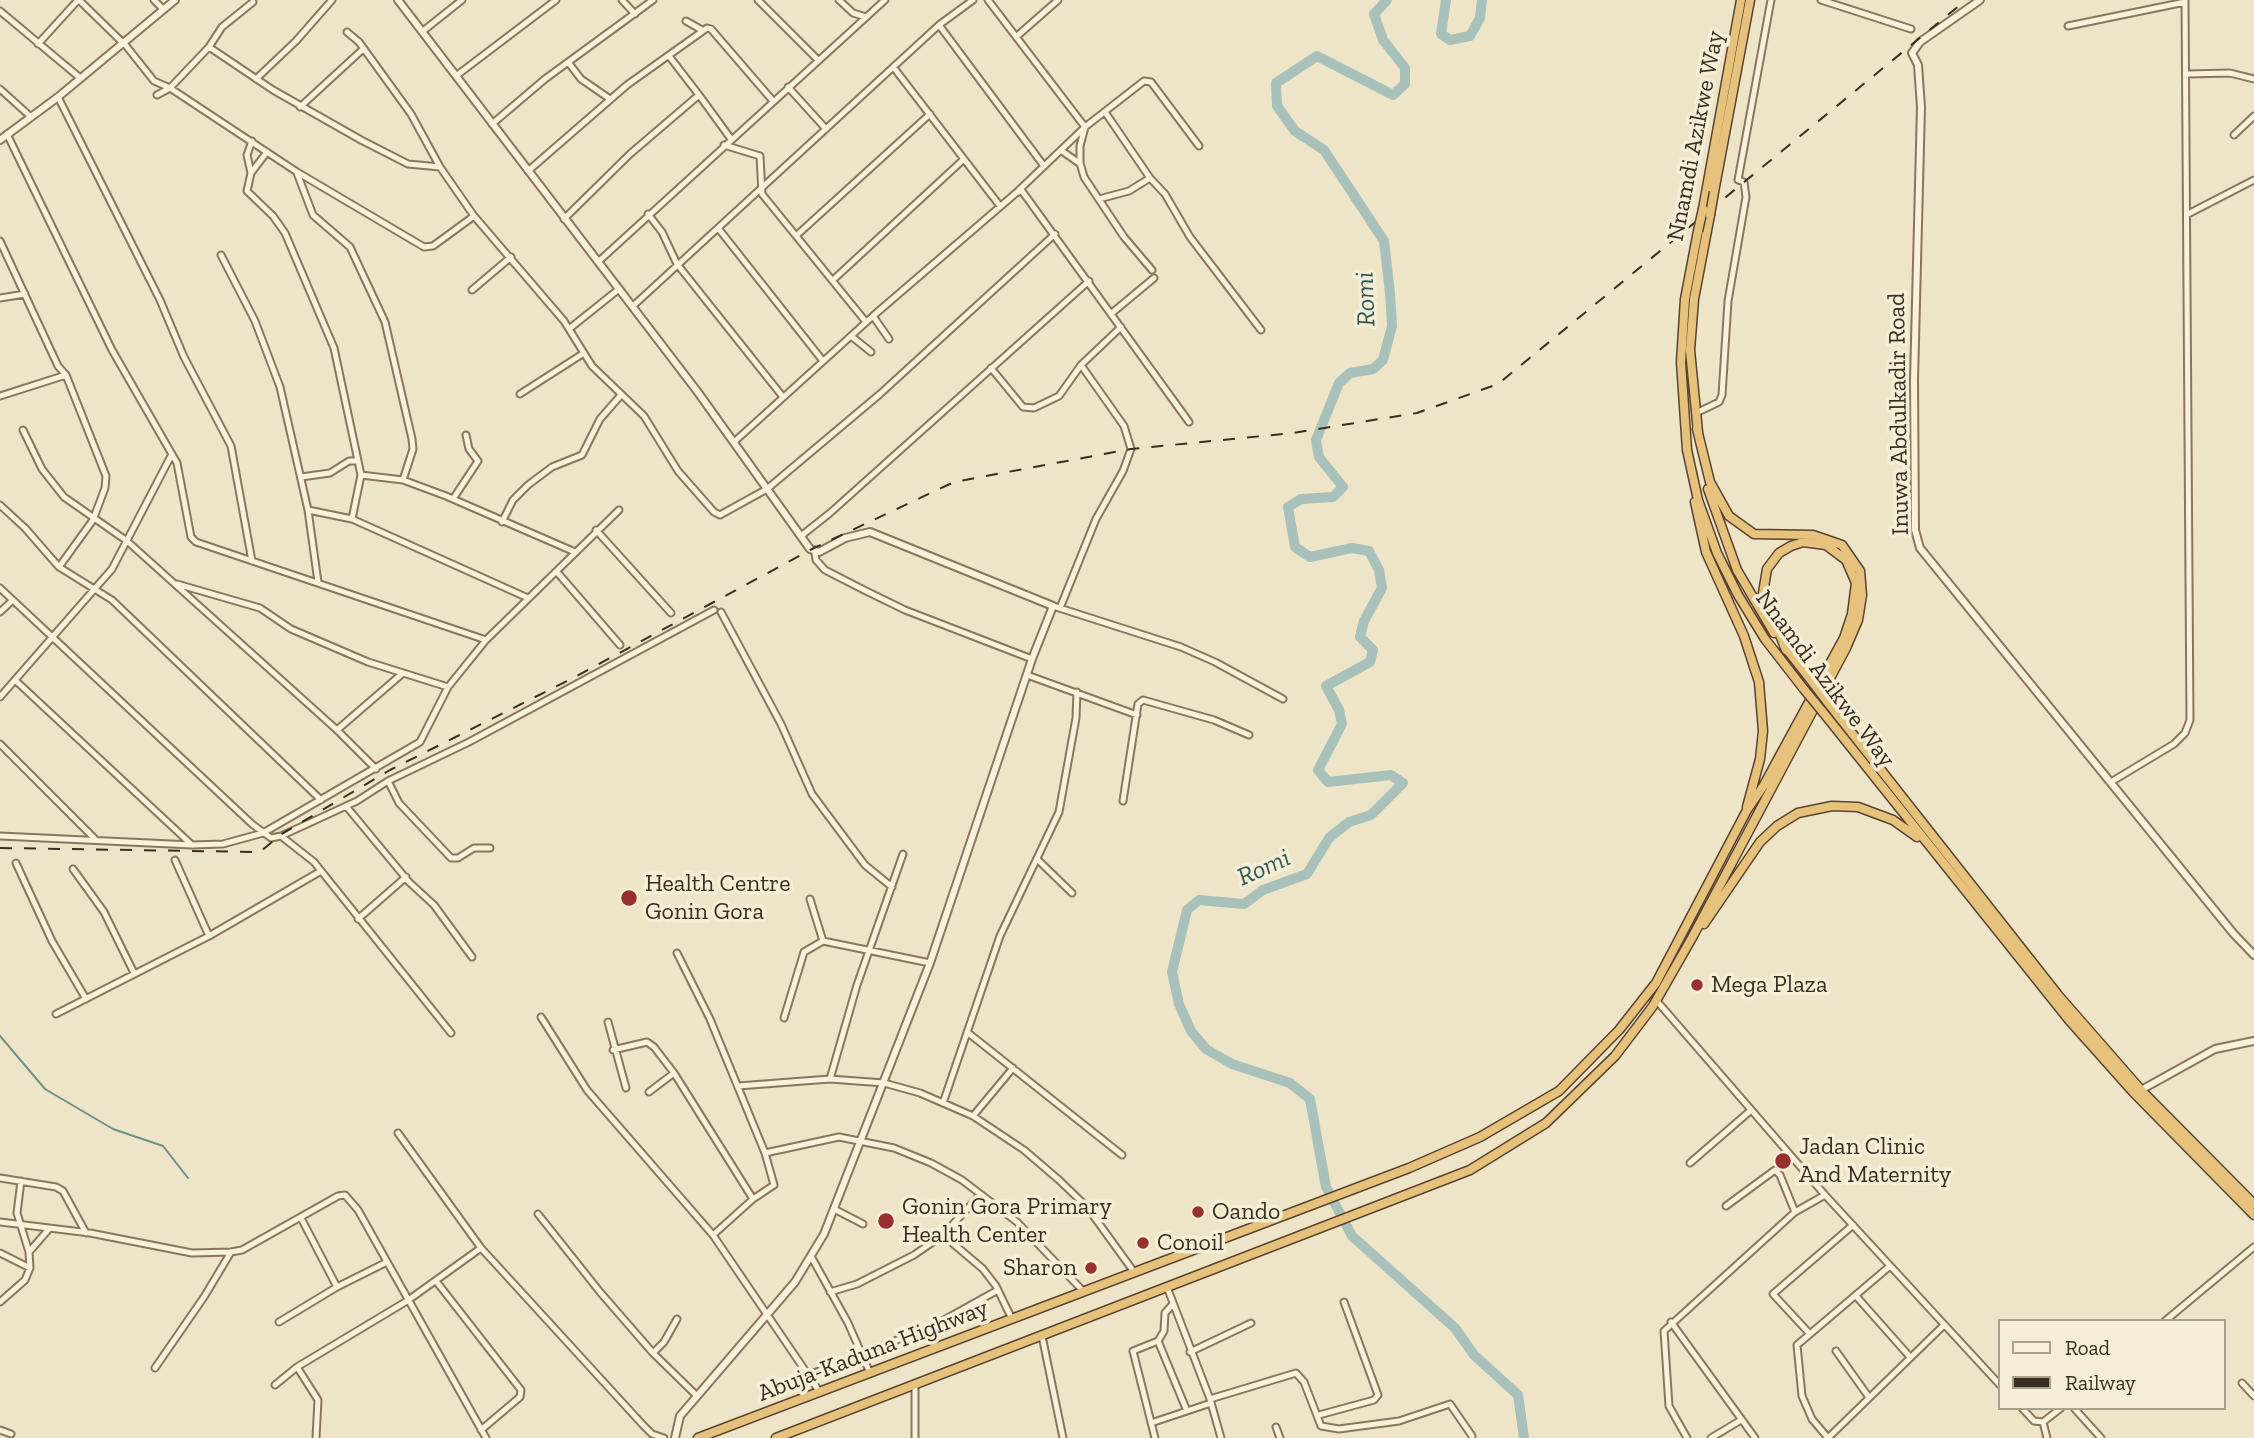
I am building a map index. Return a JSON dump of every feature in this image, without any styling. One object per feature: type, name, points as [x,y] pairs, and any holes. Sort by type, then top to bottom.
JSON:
[{"type":"highway","name":"Nnamdi Azikwe Way","points":[[1741,0],[1698,231],[1682,328],[1681,362],[1687,450],[1698,500],[1727,574],[1765,639],[2069,1020],[2254,1215]]},
{"type":"highway","name":"Nnamdi Azikwe Way","points":[[1750,0],[1694,299],[1690,350],[1695,414],[1706,481],[1728,549],[1750,595],[1786,650],[2019,947],[2138,1092],[2254,1204]]},
{"type":"highway","points":[[1693,936],[1846,648],[1858,620],[1862,596],[1860,571],[1842,545],[1813,535],[1754,534],[1729,516],[1710,482],[1697,429]]},
{"type":"highway","points":[[1687,450],[1706,552],[1744,636],[1759,682],[1762,745],[1747,810]]},
{"type":"highway","points":[[1747,810],[1764,785],[1844,638],[1852,614],[1856,583],[1853,571],[1838,552],[1826,545],[1803,542],[1791,546],[1779,553],[1767,569],[1763,593],[1786,650]]},
{"type":"highway","points":[[1693,936],[1760,842],[1777,826],[1798,813],[1832,806],[1858,807],[1893,820],[1928,846]]},
{"type":"highway","name":"Abuja-Kaduna Highway","points":[[698,1438],[1356,1187],[1480,1137],[1542,1104],[1571,1080],[1619,1030],[1656,983],[1747,810]]},
{"type":"highway","name":"Abuja-Kaduna Highway","points":[[777,1438],[1470,1170],[1546,1123],[1615,1056],[1656,1000],[1693,936]]},
{"type":"street","points":[[38,44],[78,0],[123,42],[154,81],[170,88],[297,172],[429,248],[474,216]]},
{"type":"street","points":[[154,0],[163,9]]},
{"type":"street","points":[[0,140],[58,97],[175,0]]},
{"type":"street","points":[[256,79],[296,41],[332,0]]},
{"type":"street","points":[[398,0],[633,306],[815,552],[817,560],[825,570],[884,600],[1032,659]]},
{"type":"street","points":[[423,31],[461,0]]},
{"type":"street","points":[[456,76],[556,0]]},
{"type":"street","points":[[622,0],[635,14]]},
{"type":"street","points":[[492,124],[568,62],[653,0]]},
{"type":"street","points":[[758,0],[818,60]]},
{"type":"street","points":[[839,0],[853,13],[866,17]]},
{"type":"street","points":[[597,262],[885,0]]},
{"type":"street","points":[[633,306],[754,195],[762,191],[825,129],[939,25],[973,0]]},
{"type":"street","points":[[988,0],[1086,127]]},
{"type":"street","points":[[1016,37],[1058,0]]},
{"type":"street","points":[[1695,414],[1718,402],[1722,395],[1728,301],[1746,197],[1744,183],[1738,180],[1771,0]]},
{"type":"street","points":[[1821,0],[1912,29]]},
{"type":"street","name":"Inuwa Abdulkadir Road","points":[[1980,0],[1920,42],[1912,52],[1918,65],[1921,107],[1914,380],[1915,530],[1920,548],[2254,955]]},
{"type":"street","points":[[2068,26],[2185,1],[2190,720],[2185,733],[2174,744],[2112,782]]},
{"type":"street","points":[[157,95],[170,88],[209,47],[222,27],[253,2]]},
{"type":"street","points":[[0,11],[79,77]]},
{"type":"street","points":[[853,13],[853,29]]},
{"type":"street","points":[[687,21],[702,30]]},
{"type":"street","points":[[939,25],[1044,166]]},
{"type":"street","points":[[528,171],[610,99],[702,30],[711,29],[773,101]]},
{"type":"street","points":[[347,32],[359,42],[362,50],[411,114],[440,167],[474,216],[569,329],[584,353],[621,396],[643,416],[678,471],[714,512],[724,514],[767,489],[880,394],[1055,234]]},
{"type":"street","points":[[209,47],[300,107],[408,164],[440,167]]},
{"type":"street","points":[[300,107],[362,50]]},
{"type":"street","points":[[669,56],[731,139]]},
{"type":"street","points":[[568,62],[587,83],[610,99]]},
{"type":"street","points":[[894,68],[1000,206]]},
{"type":"street","points":[[2187,74],[2230,73],[2254,79]]},
{"type":"street","points":[[734,442],[866,322],[1016,193],[1086,127],[1148,81],[1199,146]]},
{"type":"street","points":[[788,87],[825,129]]},
{"type":"street","points":[[0,89],[30,116]]},
{"type":"street","points":[[564,219],[630,154],[699,95]]},
{"type":"street","points":[[58,97],[160,300],[184,357],[232,446],[252,561]]},
{"type":"street","points":[[1105,112],[1150,178],[1165,194],[1190,237],[1261,330]]},
{"type":"street","points":[[797,235],[930,114]]},
{"type":"street","points":[[2234,135],[2254,116]]},
{"type":"street","points":[[1086,127],[1080,146],[1080,163],[1099,200],[1124,237],[1152,270]]},
{"type":"street","points":[[7,134],[112,350],[172,454],[180,477],[191,537],[196,542],[486,640]]},
{"type":"street","points":[[252,141],[247,155],[251,173],[248,193],[273,216],[285,233],[334,348],[361,475],[352,519]]},
{"type":"street","points":[[724,145],[760,156],[762,191],[866,322]]},
{"type":"street","points":[[1062,151],[1080,163]]},
{"type":"street","points":[[251,173],[267,152]]},
{"type":"street","points":[[833,279],[964,159]]},
{"type":"street","points":[[297,172],[313,215],[351,247],[385,321],[412,439],[413,449],[402,480]]},
{"type":"street","points":[[1099,200],[1129,191],[1150,178]]},
{"type":"street","points":[[2188,214],[2254,180]]},
{"type":"street","points":[[1016,193],[1023,191],[1028,194],[1189,422]]},
{"type":"street","points":[[648,214],[662,232],[677,264],[783,397]]},
{"type":"street","points":[[718,228],[824,361]]},
{"type":"street","points":[[0,241],[58,366],[66,375],[106,476],[105,488],[93,520],[59,567]]},
{"type":"street","points":[[222,256],[272,362],[309,510],[318,582]]},
{"type":"street","points":[[472,290],[511,257]]},
{"type":"street","points":[[1112,313],[1154,278]]},
{"type":"street","points":[[801,536],[1089,281]]},
{"type":"street","points":[[569,329],[619,289]]},
{"type":"street","points":[[0,298],[26,294]]},
{"type":"street","points":[[873,316],[889,339]]},
{"type":"street","points":[[991,368],[1023,408],[1029,410],[1059,396],[1081,365],[1121,327]]},
{"type":"street","points":[[851,336],[871,352]]},
{"type":"street","points":[[520,394],[584,353]]},
{"type":"street","points":[[398,1133],[481,1248],[652,1434],[665,1438],[676,1437],[680,1416],[767,1316],[812,1258],[834,1209],[930,963],[1032,659],[1096,519],[1123,471],[1131,449],[1124,426],[1081,365]]},
{"type":"street","points":[[0,396],[66,375]]},
{"type":"street","points":[[1073,378],[1090,380]]},
{"type":"street","points":[[502,522],[513,500],[528,485],[552,467],[582,454],[600,419],[621,396]]},
{"type":"street","points":[[23,430],[51,484],[93,520],[127,541],[337,730],[376,769]]},
{"type":"street","points":[[453,499],[478,461],[469,449],[467,436]]},
{"type":"street","points":[[0,697],[112,569],[172,454]]},
{"type":"street","points":[[301,477],[330,473],[349,461],[358,461]]},
{"type":"street","points":[[361,475],[402,480],[575,552]]},
{"type":"street","points":[[0,505],[59,567],[111,600],[321,800]]},
{"type":"street","points":[[309,510],[352,519],[528,598]]},
{"type":"street","points":[[0,836],[192,845],[223,844],[263,833],[420,741],[427,733],[429,722],[448,687],[486,640],[557,572],[596,530],[620,510]]},
{"type":"street","points":[[596,530],[671,613]]},
{"type":"street","points":[[815,552],[845,538],[870,532],[1057,607],[1181,648],[1283,699]]},
{"type":"street","points":[[557,572],[620,645]]},
{"type":"street","points":[[174,584],[260,608],[291,629],[368,662],[448,687]]},
{"type":"street","points":[[0,588],[271,838],[346,806],[388,780],[469,743],[714,610]]},
{"type":"street","points":[[0,612],[13,600]]},
{"type":"street","points":[[722,612],[781,724],[812,794],[851,848],[892,887]]},
{"type":"street","points":[[337,730],[403,673]]},
{"type":"street","points":[[1027,675],[1137,715]]},
{"type":"street","points":[[15,680],[192,845]]},
{"type":"street","points":[[943,1103],[1000,936],[1059,812],[1076,718],[1077,692]]},
{"type":"street","points":[[1123,801],[1140,702],[1149,700],[1214,720],[1249,735]]},
{"type":"street","points":[[0,744],[96,840]]},
{"type":"street","points":[[388,780],[399,803],[451,858],[458,858],[474,848],[490,848]]},
{"type":"street","points":[[346,806],[406,877],[434,905],[472,957]]},
{"type":"street","points":[[281,836],[321,871],[451,1033]]},
{"type":"street","points":[[830,1079],[857,985],[903,854]]},
{"type":"street","points":[[1037,859],[1072,893]]},
{"type":"street","points":[[175,860],[208,936]]},
{"type":"street","points":[[16,863],[52,941],[86,999]]},
{"type":"street","points":[[73,869],[104,912],[134,973]]},
{"type":"street","points":[[56,1014],[208,936],[321,871]]},
{"type":"street","points":[[358,919],[406,877]]},
{"type":"street","points":[[810,899],[823,941]]},
{"type":"street","points":[[784,1018],[804,952],[823,941],[930,963]]},
{"type":"street","points":[[677,953],[710,1019],[765,1153],[774,1185],[753,1199],[713,1235]]},
{"type":"street","points":[[1656,1000],[1825,1195],[1998,1383]]},
{"type":"street","points":[[541,1017],[587,1090],[713,1235],[819,1391]]},
{"type":"street","points":[[608,1022],[613,1050],[626,1088]]},
{"type":"street","points":[[967,1032],[1122,1155]]},
{"type":"street","points":[[2138,1092],[2216,1049],[2254,1041]]},
{"type":"street","points":[[613,1050],[650,1043],[674,1073],[753,1199]]},
{"type":"street","points":[[973,1116],[1013,1068]]},
{"type":"street","points":[[649,1092],[674,1073]]},
{"type":"street","points":[[738,1086],[830,1079],[884,1083],[973,1116],[1024,1150],[1059,1180],[1087,1208],[1134,1272]]},
{"type":"street","points":[[1690,1163],[1750,1111]]},
{"type":"street","points":[[765,1153],[839,1137],[861,1139],[931,1163],[980,1195],[1042,1246],[1083,1291]]},
{"type":"street","points":[[1726,1206],[1775,1170],[1780,1175],[1795,1212]]},
{"type":"street","points":[[0,1178],[63,1191],[86,1233]]},
{"type":"street","points":[[0,1302],[25,1280],[30,1268],[29,1252],[17,1213],[21,1181]]},
{"type":"street","points":[[0,1222],[86,1233],[192,1253],[231,1252],[242,1250],[338,1196],[345,1195],[358,1210],[486,1438]]},
{"type":"street","points":[[831,1292],[882,1273],[943,1235],[980,1195]]},
{"type":"street","points":[[1687,1438],[1669,1406],[1663,1333],[1671,1322],[1795,1212],[1825,1195]]},
{"type":"street","points":[[834,1209],[863,1224]]},
{"type":"street","points":[[538,1214],[653,1353],[697,1396]]},
{"type":"street","points":[[301,1218],[337,1287]]},
{"type":"street","points":[[1809,1333],[1773,1294],[1853,1225]]},
{"type":"street","points":[[29,1252],[49,1229]]},
{"type":"street","points":[[943,1235],[983,1269],[998,1290],[1012,1319]]},
{"type":"street","points":[[2167,1319],[2254,1247]]},
{"type":"street","points":[[275,1385],[297,1367],[407,1301],[481,1248]]},
{"type":"street","points":[[155,1368],[205,1297],[231,1252]]},
{"type":"street","points":[[0,1253],[30,1268]]},
{"type":"street","points":[[812,1258],[870,1373]]},
{"type":"street","points":[[279,1322],[337,1287],[387,1262]]},
{"type":"street","points":[[1890,1266],[1797,1345],[1802,1396],[1812,1419],[1828,1438],[1868,1396],[1944,1325]]},
{"type":"street","points":[[436,1281],[521,1390],[520,1397],[481,1430]]},
{"type":"street","points":[[1167,1287],[1211,1401],[1221,1438]]},
{"type":"street","points":[[809,1375],[958,1315],[998,1290]]},
{"type":"street","points":[[1856,1296],[1910,1357]]},
{"type":"street","points":[[1319,1415],[1374,1400],[1378,1395],[1343,1302]]},
{"type":"street","points":[[1155,1438],[1133,1352],[1158,1341],[1164,1331],[1165,1313],[1173,1305]]},
{"type":"street","points":[[653,1353],[664,1342],[677,1319]]},
{"type":"street","points":[[1671,1322],[1755,1438]]},
{"type":"street","points":[[1190,1352],[1251,1323]]},
{"type":"street","points":[[1042,1336],[1060,1437]]},
{"type":"street","points":[[1158,1341],[1187,1411]]},
{"type":"street","points":[[1836,1351],[1868,1396]]},
{"type":"street","points":[[297,1367],[319,1404],[316,1438]]},
{"type":"street","points":[[1151,1423],[1296,1373],[1304,1382],[1321,1426],[1339,1429],[1399,1421],[1450,1404],[1472,1436]]},
{"type":"street","points":[[2242,1383],[2254,1396]]},
{"type":"street","points":[[915,1385],[915,1438]]},
{"type":"street","points":[[2024,1410],[2034,1421],[2043,1422],[2058,1410]]},
{"type":"street","points":[[2076,1410],[2101,1438]]},
{"type":"street","points":[[1711,1438],[1741,1420]]},
{"type":"street","points":[[2043,1422],[2047,1438]]},
{"type":"street","points":[[1276,1427],[1280,1438]]},
{"type":"street","points":[[1339,1429],[1339,1438]]},
{"type":"street","points":[[0,1430],[10,1434]]},
{"type":"waterway","name":"Romi","points":[[1387,0],[1374,14],[1383,40],[1405,68],[1405,84],[1393,95],[1317,56],[1276,83],[1277,106],[1295,131],[1324,150],[1384,241],[1390,293],[1392,326],[1383,360],[1373,369],[1350,373],[1339,383],[1316,440],[1319,457],[1343,487],[1333,497],[1301,499],[1288,507],[1295,547],[1310,557],[1352,548],[1369,551],[1379,570],[1382,588],[1364,621],[1360,637],[1373,650],[1370,662],[1326,686],[1339,710],[1342,724],[1318,770],[1328,782],[1391,775],[1403,783],[1371,815],[1349,822],[1329,838],[1307,874],[1263,890],[1244,904],[1199,900],[1187,910],[1172,972],[1179,1004],[1191,1031],[1206,1049],[1232,1064],[1290,1083],[1310,1099],[1326,1187],[1352,1236],[1455,1328],[1474,1355],[1518,1395],[1524,1438]]},
{"type":"waterway","name":"Romi","points":[[1446,0],[1441,34],[1450,40],[1470,36],[1480,18],[1482,0]]},
{"type":"waterway","points":[[0,1036],[45,1089],[113,1129],[163,1146],[188,1178]]},
{"type":"railway","points":[[0,848],[260,852],[280,835],[390,770],[573,678],[814,548],[954,482],[1131,449],[1293,433],[1417,413],[1498,384],[1966,0]]},
{"type":"place","name":"Health Centre Gonin Gora","points":[[629,898]]},
{"type":"place","name":"Mega Plaza","points":[[1697,985]]},
{"type":"place","name":"Jadan Clinic And Maternity","points":[[1783,1161]]},
{"type":"place","name":"Oando","points":[[1198,1212]]},
{"type":"place","name":"Gonin Gora Primary Health Center","points":[[886,1221]]},
{"type":"place","name":"Conoil","points":[[1143,1243]]},
{"type":"place","name":"Sharon","points":[[1091,1268]]}]
